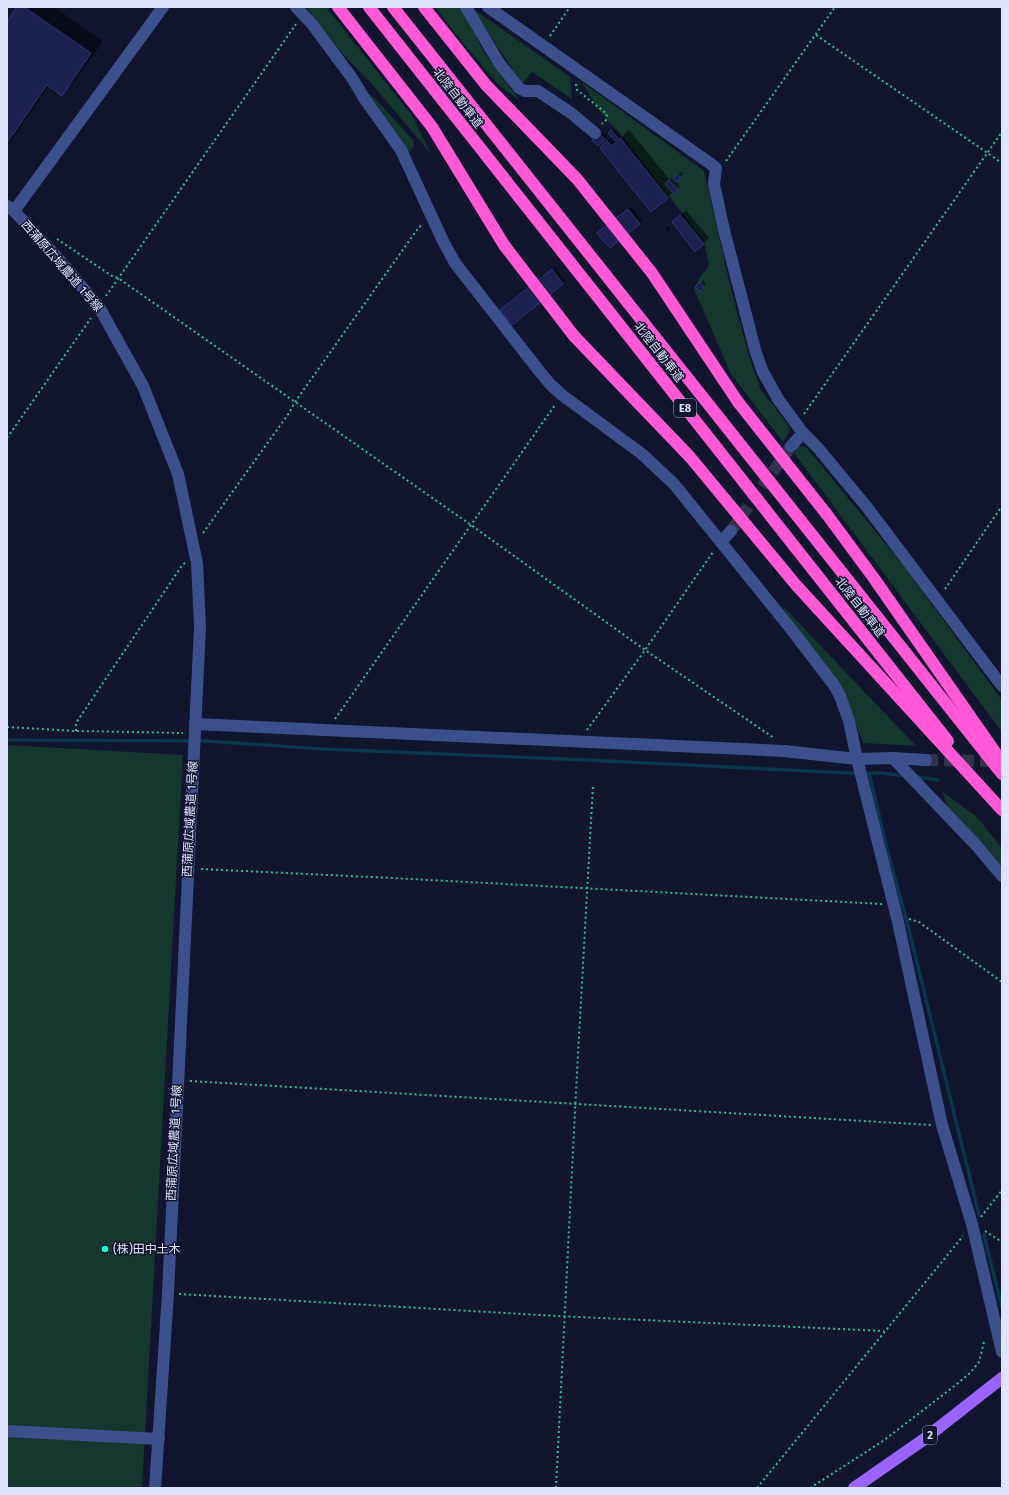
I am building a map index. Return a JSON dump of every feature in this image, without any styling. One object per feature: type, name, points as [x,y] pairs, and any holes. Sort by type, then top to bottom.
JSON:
[{"type":"highway","points":[[338,7],[432,126],[504,245],[574,336],[690,458],[796,585],[1002,810]]},
{"type":"highway","name":"北陸自動車道","points":[[369,7],[1002,810]]},
{"type":"highway","name":"北陸自動車道","points":[[393,7],[1002,774]]},
{"type":"highway","points":[[424,7],[486,86],[577,179],[652,273],[738,402],[828,516],[873,577],[1002,762]]},
{"type":"main road","name":"2","points":[[854,1488],[923,1440],[1002,1378]]},
{"type":"street","points":[[10,209],[163,7]]},
{"type":"street","points":[[466,7],[499,63],[519,88],[525,91],[538,91],[571,113],[594,132]]},
{"type":"street","points":[[488,7],[716,168],[714,184],[724,230],[756,353],[763,372],[774,393],[800,429],[818,448],[866,506],[1002,686]]},
{"type":"street","points":[[300,11],[312,24],[352,78],[364,98],[401,150],[448,251],[462,272],[540,372],[562,395],[636,450],[658,468],[674,484],[791,629],[834,685],[840,696],[849,721],[857,759],[895,906],[942,1125],[972,1224],[1002,1352]]},
{"type":"street","name":"西蒲原広域農道 1号線","points":[[10,209],[56,256],[99,307],[143,386],[178,474],[196,558],[200,627],[177,1080],[168,1293],[155,1488]]},
{"type":"street","points":[[791,446],[800,429]]},
{"type":"street","points":[[721,542],[731,531]]},
{"type":"street","points":[[195,724],[784,751],[857,759],[893,758],[926,760]]},
{"type":"street","points":[[893,758],[976,845],[1002,876]]},
{"type":"street","points":[[7,1430],[159,1439]]},
{"type":"path","points":[[544,46],[570,7]]},
{"type":"path","points":[[716,168],[720,168],[723,165],[835,7]]},
{"type":"path","points":[[7,438],[99,307],[300,11]]},
{"type":"path","points":[[816,35],[1002,162]]},
{"type":"path","points":[[583,73],[576,82],[575,86],[577,90],[607,114],[606,120],[594,132]]},
{"type":"path","points":[[800,429],[1002,132]]},
{"type":"path","points":[[192,542],[205,532],[289,413],[295,402],[420,227],[433,219]]},
{"type":"path","points":[[34,233],[52,236],[64,242],[112,276],[118,278],[471,525],[645,650],[781,743],[784,751]]},
{"type":"path","points":[[328,730],[562,395]]},
{"type":"path","points":[[937,600],[1002,506]]},
{"type":"path","points":[[578,742],[721,542]]},
{"type":"path","points":[[76,731],[76,723],[183,564],[196,558]]},
{"type":"path","points":[[7,727],[76,731],[182,734],[195,724]]},
{"type":"path","points":[[556,1488],[593,784]]},
{"type":"path","points":[[188,869],[384,877],[882,904],[895,906]]},
{"type":"path","points":[[898,922],[910,919],[919,922],[1002,982]]},
{"type":"path","points":[[177,1080],[942,1125]]},
{"type":"path","points":[[757,1488],[884,1331],[941,1264],[972,1224],[984,1216],[1002,1190]]},
{"type":"path","points":[[168,1293],[565,1316],[884,1331]]},
{"type":"path","points":[[810,1488],[883,1441],[957,1384],[971,1372],[979,1362],[984,1342],[997,1329]]},
{"type":"green space","points":[[306,7],[326,7],[413,117],[431,154],[371,83],[340,51]]},
{"type":"green space","points":[[435,7],[461,7],[485,54],[520,101],[499,85],[467,48]]},
{"type":"green space","points":[[472,8],[570,77],[572,99],[532,72],[522,84]]},
{"type":"green space","points":[[582,82],[704,171],[731,289],[749,356],[761,390],[787,423],[790,430],[783,442],[731,374],[694,289],[700,277],[709,266],[704,241],[623,137],[597,108]]},
{"type":"green space","points":[[366,90],[413,140],[414,146],[409,153]]},
{"type":"green space","points":[[798,446],[806,447],[904,566],[1002,700],[1002,732],[794,453]]},
{"type":"green space","points":[[777,600],[916,746],[863,743],[845,694]]},
{"type":"green space","points":[[7,745],[183,755],[142,1488],[7,1488]]},
{"type":"green space","points":[[942,791],[976,816],[1002,848],[1002,871],[949,810]]},
{"type":"building","points":[[17,7],[24,7],[91,53],[62,96],[47,85],[7,143],[7,22]]},
{"type":"building","points":[[611,130],[618,138],[615,141],[608,133]]},
{"type":"building","points":[[600,134],[605,140],[598,146],[592,140]]},
{"type":"building","points":[[620,138],[668,198],[651,212],[600,148],[607,141],[612,146]]},
{"type":"building","points":[[677,174],[681,178],[676,182],[673,178]]},
{"type":"building","points":[[669,180],[678,190],[674,194],[665,184]]},
{"type":"building","points":[[628,209],[640,224],[610,248],[597,233]]},
{"type":"building","points":[[680,215],[704,244],[695,252],[672,222]]},
{"type":"building","points":[[552,269],[563,284],[512,325],[500,310]]},
{"type":"building","points":[[700,282],[704,287],[700,292],[695,287]]},
{"type":"waterway","points":[[7,740],[206,741],[322,749],[849,773],[881,773],[905,776]]},
{"type":"waterway","points":[[869,773],[979,1215]]},
{"type":"waterway","points":[[917,777],[938,780]]},
{"type":"waterway","points":[[984,1235],[1002,1307]]},
{"type":"tunnel","points":[[731,531],[791,446]]},
{"type":"tunnel","points":[[926,760],[999,761]]},
{"type":"place","name":"(株)田中土木","points":[[105,1249]]}]
